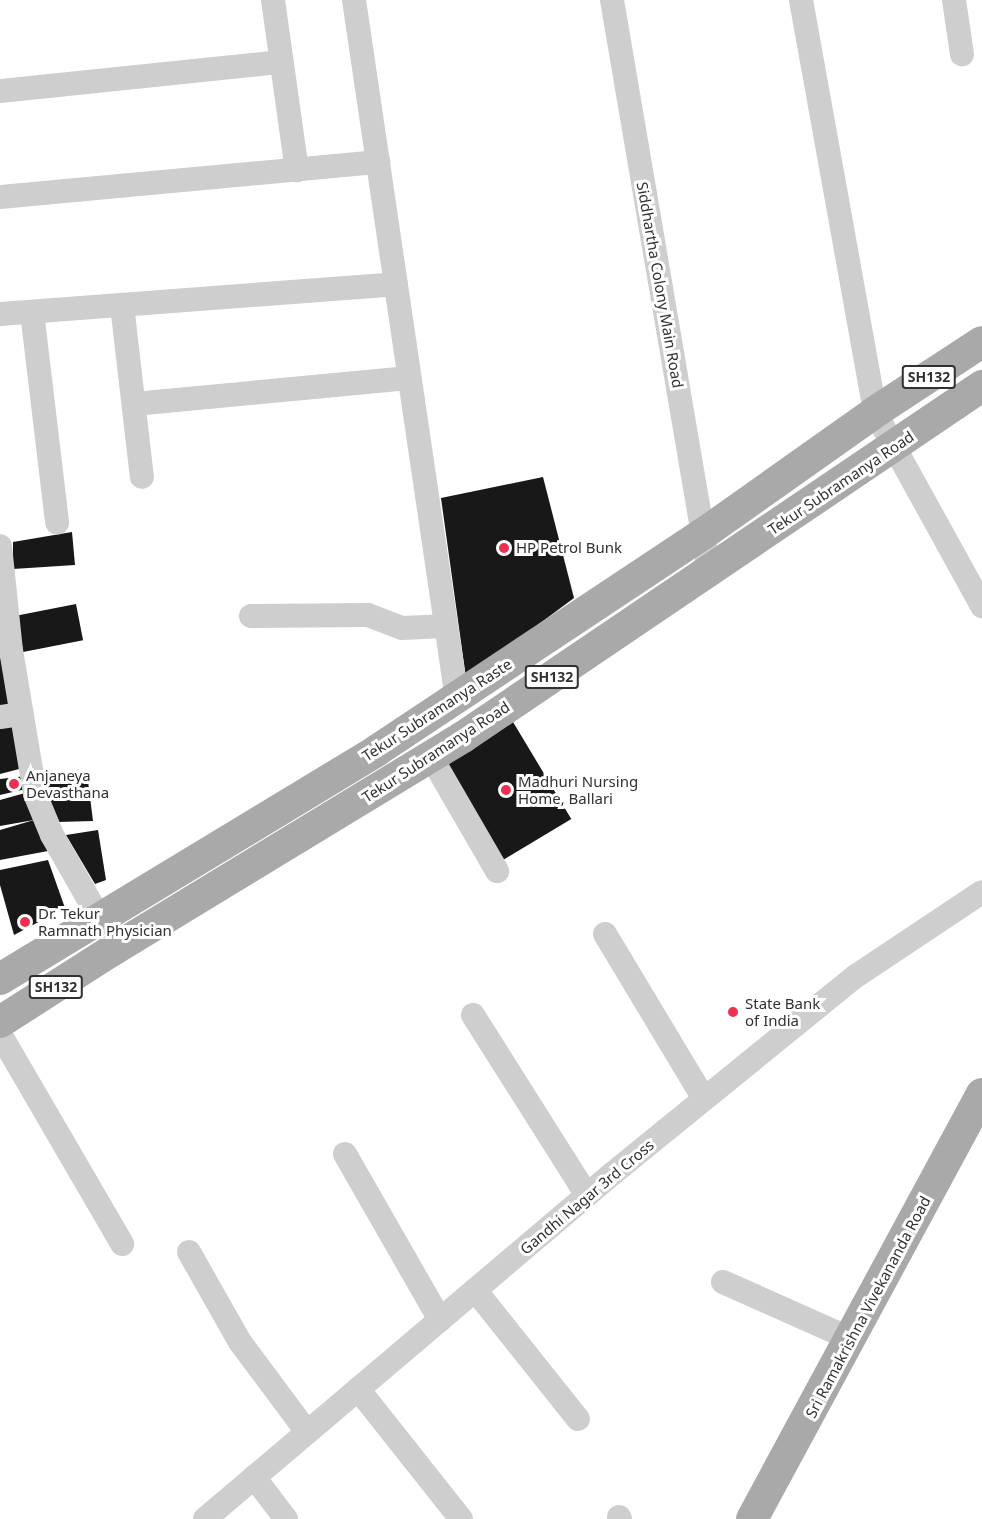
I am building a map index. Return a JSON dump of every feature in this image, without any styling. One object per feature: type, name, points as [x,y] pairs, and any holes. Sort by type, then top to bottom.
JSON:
[{"type":"main road","name":"Tekur Subramanya Raste","points":[[0,979],[376,751],[457,699],[703,534],[875,412],[982,342]]},
{"type":"main road","name":"Tekur Subramanya Road","points":[[0,1022],[111,951],[431,757],[894,448],[982,386]]},
{"type":"main road","name":"Sri Ramakrishna Vivekananda Road","points":[[752,1519],[982,1094]]},
{"type":"street","points":[[273,0],[297,170]]},
{"type":"street","points":[[354,0],[457,699]]},
{"type":"street","name":"Siddhartha Colony Main Road","points":[[612,0],[709,570]]},
{"type":"street","points":[[801,0],[875,412],[982,606]]},
{"type":"street","points":[[954,0],[962,54]]},
{"type":"street","points":[[0,91],[282,62]]},
{"type":"street","points":[[0,197],[378,162]]},
{"type":"street","points":[[0,314],[396,284]]},
{"type":"street","points":[[122,305],[142,477]]},
{"type":"street","points":[[32,312],[57,523]]},
{"type":"street","points":[[134,404],[410,378]]},
{"type":"street","points":[[0,546],[11,716],[35,794],[52,835],[100,919]]},
{"type":"street","points":[[251,616],[368,615],[402,628],[446,626]]},
{"type":"street","points":[[431,757],[497,871]]},
{"type":"street","name":"Gandhi Nagar 3rd Cross","points":[[205,1519],[587,1196],[856,976],[982,892]]},
{"type":"street","points":[[605,934],[704,1099]]},
{"type":"street","points":[[473,1015],[587,1196]]},
{"type":"street","points":[[0,1034],[122,1244]]},
{"type":"street","points":[[345,1154],[440,1320]]},
{"type":"street","points":[[189,1252],[240,1342],[307,1432]]},
{"type":"street","points":[[723,1282],[851,1339]]},
{"type":"street","points":[[475,1290],[578,1419]]},
{"type":"street","points":[[358,1389],[461,1519]]},
{"type":"street","points":[[254,1477],[286,1519]]},
{"type":"building","name":"HP Petrol Bunk","points":[[543,477],[574,598],[466,678],[441,498]]},
{"type":"building","points":[[72,532],[75,565],[13,569],[13,542]]},
{"type":"building","points":[[76,604],[83,640],[19,653],[12,616]]},
{"type":"building","points":[[0,656],[16,709],[0,711]]},
{"type":"building","name":"Madhuri Nursing Home, Ballari","points":[[510,717],[571,819],[502,861],[441,759]]},
{"type":"building","points":[[14,723],[23,768],[0,774],[0,726]]},
{"type":"building","points":[[87,773],[93,821],[57,822],[43,780]]},
{"type":"building","name":"Anjaneya Devasthana","points":[[26,776],[30,788],[0,795],[0,779]]},
{"type":"building","points":[[25,793],[34,820],[0,826],[0,800]]},
{"type":"building","points":[[34,820],[48,851],[0,860],[0,830]]},
{"type":"building","points":[[98,830],[106,880],[95,884],[66,835]]},
{"type":"building","points":[[48,860],[65,908],[14,935],[0,885],[0,870]]},
{"type":"place","name":"HP Petrol Bunk","points":[[504,548]]},
{"type":"place","name":"Anjaneya Devasthana","points":[[14,784]]},
{"type":"place","name":"Madhuri Nursing Home, Ballari","points":[[506,790]]},
{"type":"place","name":"Dr. Tekur Ramnath Physician","points":[[25,922]]},
{"type":"place","name":"State Bank of India","points":[[733,1012]]}]
